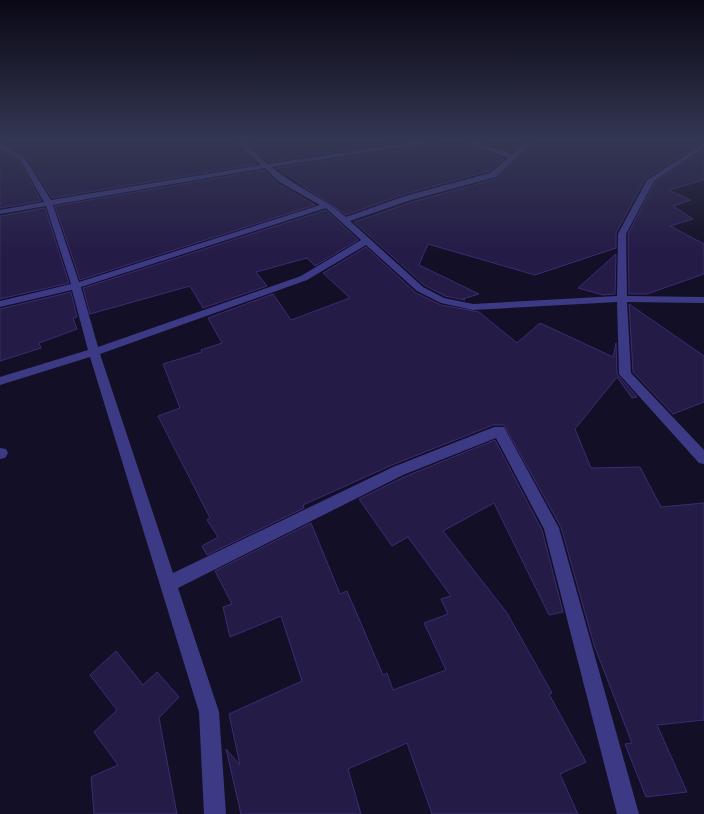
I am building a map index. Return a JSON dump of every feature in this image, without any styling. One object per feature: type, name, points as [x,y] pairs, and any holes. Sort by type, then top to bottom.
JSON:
[{"type":"street","points":[[34,179],[49,204],[76,286],[94,352],[170,583],[209,712],[215,814]]},
{"type":"street","points":[[0,212],[181,179]]},
{"type":"street","points":[[280,179],[327,205],[346,220],[420,289],[440,300],[473,307],[622,299],[704,300]]},
{"type":"street","points":[[346,220],[408,198],[478,179]]},
{"type":"street","points":[[654,179],[622,234],[625,374],[704,459]]},
{"type":"street","points":[[0,304],[76,286],[327,205]]},
{"type":"street","points":[[0,381],[94,352],[304,278],[367,240]]},
{"type":"street","points":[[170,583],[398,471],[499,431],[551,528],[628,814]]},
{"type":"building","points":[[0,179],[29,179],[41,201],[0,208]]},
{"type":"building","points":[[40,179],[167,179],[52,198]]},
{"type":"building","points":[[212,179],[273,179],[315,205],[80,280],[55,206]]},
{"type":"building","points":[[293,179],[460,179],[405,194],[346,215]]},
{"type":"building","points":[[496,179],[645,179],[616,233],[616,248],[535,275],[428,244],[419,265],[479,294],[463,299],[465,300],[445,296],[424,285],[354,222],[412,202]]},
{"type":"building","points":[[660,179],[704,179],[668,190],[691,200],[673,206],[693,219],[670,226],[704,244],[704,274],[647,294],[629,294],[628,234],[655,182]]},
{"type":"building","points":[[45,208],[69,283],[0,299],[0,216]]},
{"type":"building","points":[[326,210],[358,240],[315,266],[307,258],[256,272],[267,286],[203,308],[190,286],[90,314],[83,288]]},
{"type":"building","points":[[366,247],[416,293],[441,305],[479,312],[517,343],[540,323],[613,357],[616,343],[617,374],[637,397],[632,398],[617,377],[575,429],[591,468],[640,467],[661,507],[704,503],[704,720],[657,725],[687,792],[646,797],[625,744],[632,743],[594,645],[561,527],[504,425],[493,425],[392,465],[303,505],[304,508],[207,555],[202,546],[218,537],[207,520],[210,518],[158,416],[180,408],[163,364],[202,352],[201,350],[222,343],[208,318],[273,294],[291,320],[350,298],[323,273]]},
{"type":"building","points":[[616,254],[615,294],[603,295],[578,288]]},
{"type":"building","points":[[71,292],[77,317],[73,318],[77,329],[39,343],[41,348],[0,361],[0,309]]},
{"type":"building","points":[[629,304],[704,356],[704,402],[673,414],[633,372]]},
{"type":"building","points":[[495,440],[542,530],[563,612],[549,615],[494,503],[443,531],[507,613],[552,693],[549,694],[586,762],[560,774],[578,814],[432,814],[407,743],[348,769],[361,814],[241,814],[226,749],[240,765],[229,714],[302,681],[281,616],[230,637],[223,607],[232,604],[215,571],[311,523],[340,594],[347,591],[383,675],[387,673],[393,690],[446,670],[424,623],[448,614],[441,599],[451,596],[408,537],[392,546],[359,499],[404,477]]},
{"type":"building","points":[[116,651],[143,685],[157,672],[179,697],[159,718],[177,814],[94,814],[91,777],[118,765],[94,732],[117,710],[90,675]]}]
